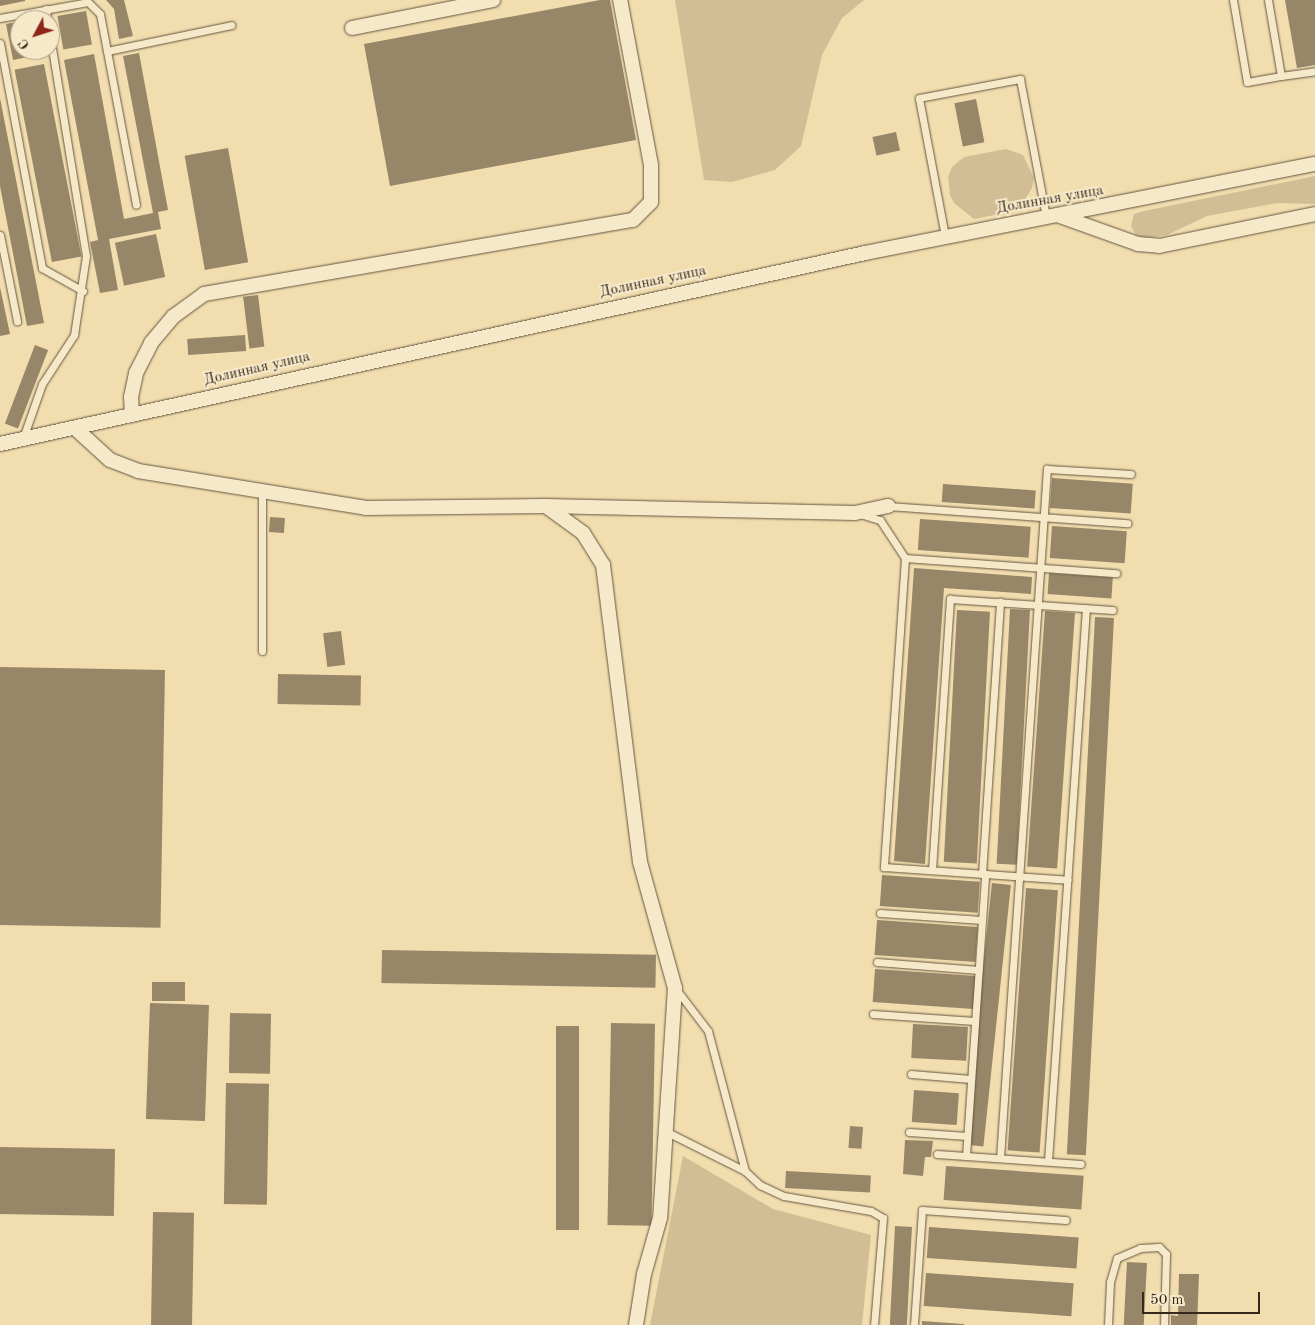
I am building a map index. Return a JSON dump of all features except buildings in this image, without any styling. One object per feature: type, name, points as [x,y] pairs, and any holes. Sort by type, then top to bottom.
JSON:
[{"type":"street","points":[[352,28],[493,0]]},
{"type":"street","points":[[132,414],[131,397],[136,373],[151,343],[174,316],[204,294],[633,220],[651,202],[652,165],[620,0]]},
{"type":"street","name":"Долинная улица","points":[[0,444],[76,429],[132,414],[945,236],[1315,164]]},
{"type":"street","points":[[1051,216],[1138,244],[1159,246],[1315,214]]},
{"type":"street","points":[[76,429],[110,460],[138,471],[366,508],[546,506],[855,513],[888,506]]},
{"type":"street","points":[[546,506],[583,533],[603,565],[640,862],[675,988],[660,1218],[644,1274],[636,1325]]},
{"type":"lane","points":[[1234,0],[1247,82],[1315,71]]},
{"type":"lane","points":[[1268,0],[1281,76]]},
{"type":"lane","points":[[46,10],[88,2],[100,14],[136,205]]},
{"type":"lane","points":[[107,51],[232,25]]},
{"type":"lane","points":[[0,43],[42,268],[83,291]]},
{"type":"lane","points":[[23,438],[42,384],[74,334],[83,291],[86,256],[54,60]]},
{"type":"lane","points":[[945,236],[919,98],[1020,80],[1051,216]]},
{"type":"lane","points":[[0,235],[17,321]]},
{"type":"lane","points":[[1000,1158],[1047,468],[1131,474]]},
{"type":"lane","points":[[262,491],[262,651]]},
{"type":"lane","points":[[888,506],[1127,523]]},
{"type":"lane","points":[[855,513],[880,520],[905,558],[884,867],[1068,880]]},
{"type":"lane","points":[[905,558],[1116,573]]},
{"type":"lane","points":[[932,870],[950,599],[1113,610]]},
{"type":"lane","points":[[966,1156],[979,970],[1000,602]]},
{"type":"lane","points":[[1048,1162],[1086,608]]},
{"type":"lane","points":[[880,912],[982,920]]},
{"type":"lane","points":[[877,962],[979,970]]},
{"type":"lane","points":[[675,988],[708,1030],[745,1171]]},
{"type":"lane","points":[[873,1014],[975,1021]]},
{"type":"lane","points":[[911,1074],[971,1079]]},
{"type":"lane","points":[[667,1132],[745,1171],[760,1185],[784,1196],[871,1212],[883,1218],[874,1325]]},
{"type":"lane","points":[[909,1132],[967,1136]]},
{"type":"lane","points":[[937,1154],[1081,1164]]},
{"type":"lane","points":[[914,1325],[922,1210],[1066,1220]]},
{"type":"lane","points":[[1108,1325],[1110,1282],[1118,1258],[1140,1248],[1159,1247],[1166,1254],[1164,1325]]},
{"type":"shaded area","points":[[675,0],[864,0],[842,18],[822,55],[801,146],[775,170],[732,182],[704,180]]},
{"type":"shaded area","points":[[1006,149],[1023,155],[1034,178],[1032,188],[1019,210],[974,219],[954,203],[950,195],[948,177],[952,167],[964,157]]},
{"type":"shaded area","points":[[1315,176],[1315,204],[1277,203],[1207,216],[1167,235],[1146,238],[1136,235],[1131,226],[1134,214],[1144,211]]},
{"type":"shaded area","points":[[683,1156],[773,1209],[871,1235],[862,1325],[650,1325]]}]
